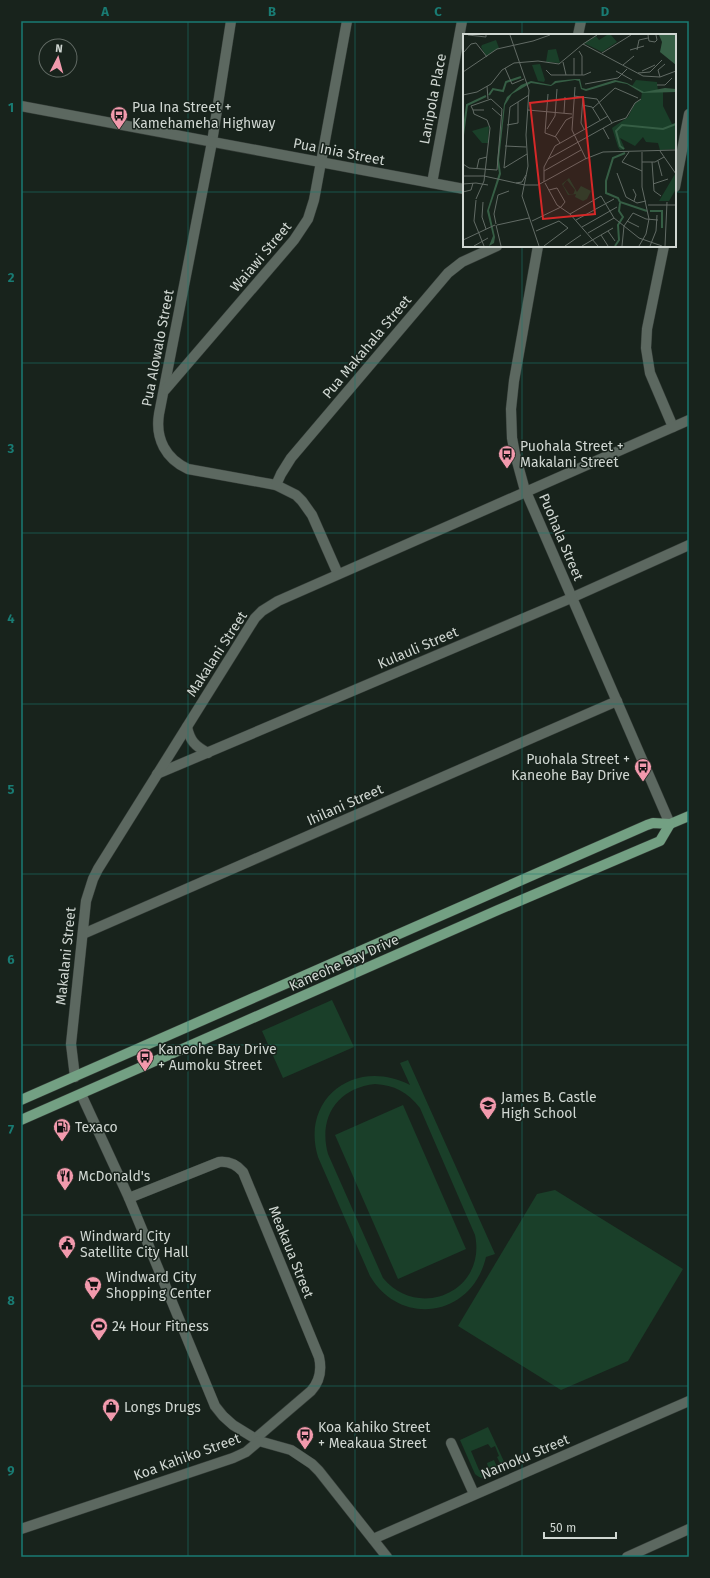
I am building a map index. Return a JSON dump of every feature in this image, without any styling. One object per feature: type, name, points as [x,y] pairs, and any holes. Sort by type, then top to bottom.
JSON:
[{"type":"main road","name":"Kaneohe Bay Drive","points":[[21,1100],[647,825],[652,823],[670,824],[689,816]]},
{"type":"main road","name":"Kaneohe Bay Drive","points":[[21,1120],[549,888],[660,841],[670,824]]},
{"type":"main road","points":[[542,871],[549,888]]},
{"type":"main road","points":[[75,1077],[81,1094]]},
{"type":"street","name":"Pua Alowalo Street","points":[[231,21],[212,142],[158,422],[159,437],[166,451],[176,462],[188,469],[276,485],[296,495],[308,507],[338,574]]},
{"type":"street","name":"Waiawi Street","points":[[164,392],[299,234],[312,209],[347,21]]},
{"type":"street","name":"Lanipola Place","points":[[432,183],[462,21]]},
{"type":"street","points":[[578,34],[581,21]]},
{"type":"street","name":"Pua Inia Street","points":[[21,106],[463,189]]},
{"type":"street","points":[[676,182],[689,114]]},
{"type":"street","name":"Pua Makahala Street","points":[[276,485],[291,458],[448,273],[471,257],[495,247]]},
{"type":"street","name":"Puohala Street","points":[[538,247],[514,381],[512,438],[515,454],[526,492],[670,824]]},
{"type":"street","points":[[664,247],[648,329],[646,348],[650,373],[673,427]]},
{"type":"street","name":"Makalani Street","points":[[75,1077],[71,1044],[84,934],[86,901],[93,879],[255,618],[262,611],[278,601],[689,420]]},
{"type":"street","name":"Kulauli Street","points":[[158,774],[572,597],[689,545]]},
{"type":"street","name":"Ihilani Street","points":[[84,934],[617,701]]},
{"type":"street","points":[[187,727],[193,741],[199,748],[208,753]]},
{"type":"street","points":[[81,1094],[129,1198],[212,1401],[218,1411],[228,1421],[257,1440]]},
{"type":"street","name":"Meakaua Street","points":[[129,1198],[219,1162],[230,1163],[239,1168],[242,1172],[320,1364],[319,1377],[314,1387],[257,1440]]},
{"type":"street","name":"Namoku Street","points":[[373,1539],[689,1401]]},
{"type":"street","name":"Koa Kahiko Street","points":[[21,1529],[233,1458],[246,1452],[257,1440],[291,1450],[312,1464],[387,1557]]},
{"type":"street","points":[[451,1443],[474,1494]]},
{"type":"street","points":[[627,1557],[689,1530]]},
{"type":"green space","points":[[332,1000],[354,1047],[283,1078],[262,1031]]},
{"type":"green space","points":[[408,1060],[495,1254],[486,1257],[478,1277],[466,1293],[451,1303],[434,1308],[417,1309],[399,1303],[383,1293],[370,1276],[318,1157],[315,1136],[317,1117],[325,1101],[337,1088],[352,1080],[370,1076],[390,1078],[410,1085],[400,1063]],"holes":[[[375,1084],[400,1090],[411,1098],[420,1108],[475,1235],[476,1255],[471,1271],[461,1285],[447,1294],[431,1298],[414,1297],[398,1291],[383,1278],[328,1154],[326,1141],[328,1117],[341,1098],[362,1087]]]},
{"type":"green space","points":[[403,1105],[466,1249],[398,1279],[335,1135]]},
{"type":"green space","points":[[555,1190],[683,1269],[628,1361],[561,1390],[458,1326],[537,1194]]},
{"type":"green space","points":[[488,1427],[507,1468],[503,1469],[497,1457],[499,1456],[495,1446],[491,1448],[488,1444],[471,1451],[479,1470],[488,1467],[487,1463],[494,1460],[499,1472],[487,1478],[481,1478],[475,1474],[460,1440]]},
{"type":"place","name":"Pua Ina Street + Kamehameha Highway","points":[[119,130]]},
{"type":"place","name":"Puohala Street + Makalani Street","points":[[507,469]]},
{"type":"place","name":"Puohala Street + Kaneohe Bay Drive","points":[[643,782]]},
{"type":"place","name":"Kaneohe Bay Drive + Aumoku Street","points":[[145,1072]]},
{"type":"place","name":"James B. Castle High School","points":[[488,1120]]},
{"type":"place","name":"Texaco","points":[[62,1142]]},
{"type":"place","name":"McDonald's","points":[[65,1191]]},
{"type":"place","name":"Windward City Satellite City Hall","points":[[67,1259]]},
{"type":"place","name":"Windward City Shopping Center","points":[[93,1300]]},
{"type":"place","name":"24 Hour Fitness","points":[[99,1341]]},
{"type":"place","name":"Longs Drugs","points":[[111,1422]]},
{"type":"place","name":"Koa Kahiko Street + Meakaua Street","points":[[305,1450]]}]
